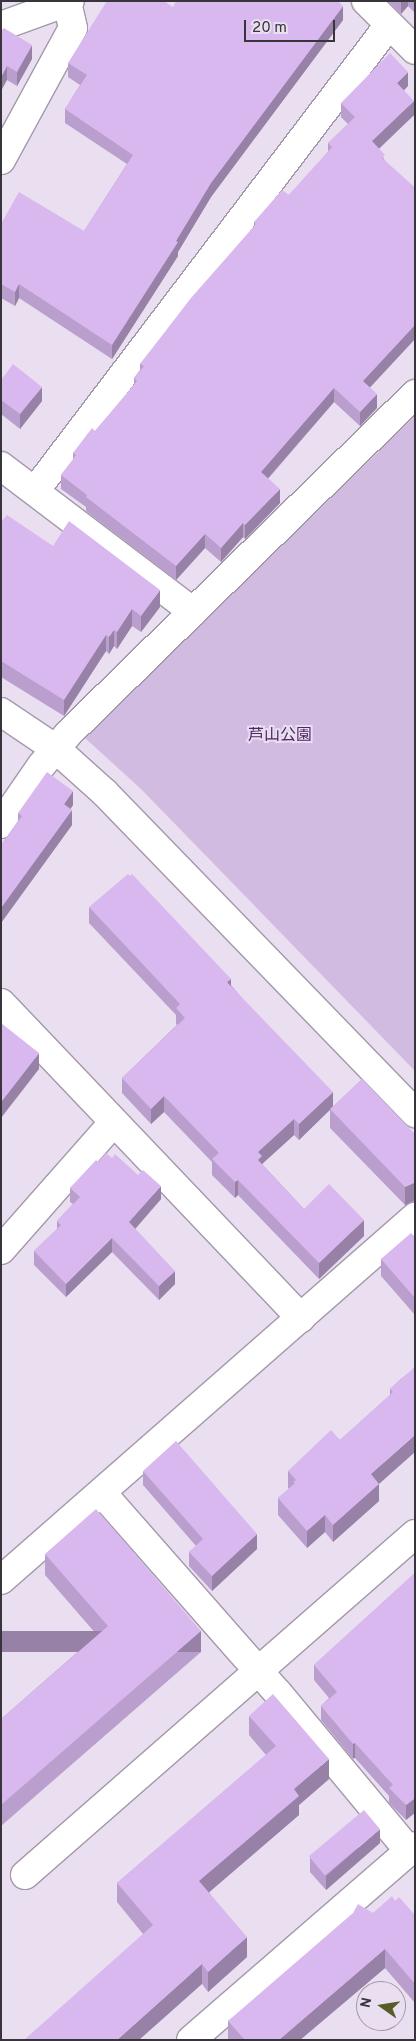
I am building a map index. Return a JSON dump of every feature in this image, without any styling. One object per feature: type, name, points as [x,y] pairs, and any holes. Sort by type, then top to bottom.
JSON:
[{"type":"street","points":[[366,1],[415,50]]},
{"type":"street","points":[[1,26],[68,2],[73,28],[1,160]]},
{"type":"street","points":[[35,491],[389,25]]},
{"type":"street","points":[[1,824],[41,766],[56,749],[415,394]]},
{"type":"street","points":[[1,466],[193,612]]},
{"type":"street","points":[[1,712],[56,749],[140,827],[415,1113]]},
{"type":"street","points":[[1,1003],[301,1318]]},
{"type":"street","points":[[1,1250],[114,1123]]},
{"type":"street","points":[[1,1580],[415,1217]]},
{"type":"street","points":[[102,1493],[412,1848],[191,2040]]},
{"type":"street","points":[[25,1875],[415,1534]]},
{"type":"green space","name":"芦山公園","points":[[415,416],[415,1071],[141,789],[85,738]]},
{"type":"building","points":[[107,1],[164,1],[173,7],[176,1],[338,1],[343,6],[211,183],[176,241],[178,242],[112,345],[19,284],[15,292],[1,284],[1,224],[19,192],[84,231],[133,155],[65,109],[87,75],[68,63]]},
{"type":"building","points":[[4,28],[32,45],[17,72],[7,66],[1,77],[1,31]]},
{"type":"building","points":[[390,53],[408,72],[397,83],[414,101],[372,141],[385,155],[382,158],[415,188],[415,325],[363,381],[377,394],[362,410],[360,412],[334,388],[261,472],[280,489],[245,525],[243,523],[221,548],[205,534],[176,566],[86,497],[87,495],[61,475],[76,455],[73,453],[92,428],[95,431],[137,381],[134,378],[144,366],[140,364],[191,298],[256,224],[254,222],[282,190],[289,195],[332,147],[328,143],[355,117],[341,103]]},
{"type":"building","points":[[13,364],[42,387],[20,414],[1,400],[1,380]]},
{"type":"building","points":[[7,515],[53,546],[69,521],[160,590],[141,616],[132,609],[117,632],[114,630],[109,637],[106,635],[64,700],[1,661],[1,522]]},
{"type":"building","points":[[47,772],[73,791],[64,804],[72,810],[1,908],[1,845],[22,816],[18,813]]},
{"type":"building","points":[[128,874],[130,876],[132,874],[231,979],[227,982],[333,1092],[299,1124],[294,1119],[258,1152],[262,1156],[258,1160],[304,1209],[329,1184],[364,1220],[319,1263],[238,1180],[235,1182],[212,1159],[219,1153],[164,1096],[151,1109],[122,1078],[185,1018],[176,1008],[180,1004],[89,907]]},
{"type":"building","points":[[1,1023],[39,1053],[1,1102]]},
{"type":"building","points":[[362,1079],[415,1134],[414,1183],[405,1187],[330,1109]]},
{"type":"building","points":[[106,1153],[112,1158],[115,1154],[138,1175],[143,1170],[161,1186],[129,1222],[175,1271],[159,1286],[112,1238],[66,1284],[34,1251],[61,1225],[57,1221],[80,1197],[70,1188],[96,1160],[98,1162]]},
{"type":"building","points":[[411,1233],[415,1237],[415,1298],[381,1259]]},
{"type":"building","points":[[415,1367],[415,1435],[371,1474],[379,1484],[333,1525],[325,1515],[307,1531],[278,1498],[295,1483],[293,1482],[296,1480],[288,1471],[331,1430],[340,1440],[393,1392],[390,1389]]},
{"type":"building","points":[[176,1441],[257,1534],[212,1576],[189,1552],[203,1539],[143,1471]]},
{"type":"building","points":[[96,1509],[201,1631],[1,1805],[1,1719],[108,1626],[45,1554]]},
{"type":"building","points":[[415,1573],[415,1798],[406,1805],[389,1788],[393,1785],[355,1743],[353,1744],[321,1706],[337,1692],[314,1665]]},
{"type":"building","points":[[273,1694],[329,1759],[294,1789],[299,1796],[199,1881],[247,1937],[208,1972],[202,1964],[117,2040],[24,2040],[153,1925],[117,1883],[276,1746],[249,1716]]},
{"type":"building","points":[[364,1810],[380,1829],[325,1875],[309,1856]]},
{"type":"building","points":[[392,1896],[395,1901],[399,1897],[415,1915],[415,1984],[385,1949],[279,2040],[245,2040],[228,2021],[353,1913],[358,1904],[373,1913]]}]
